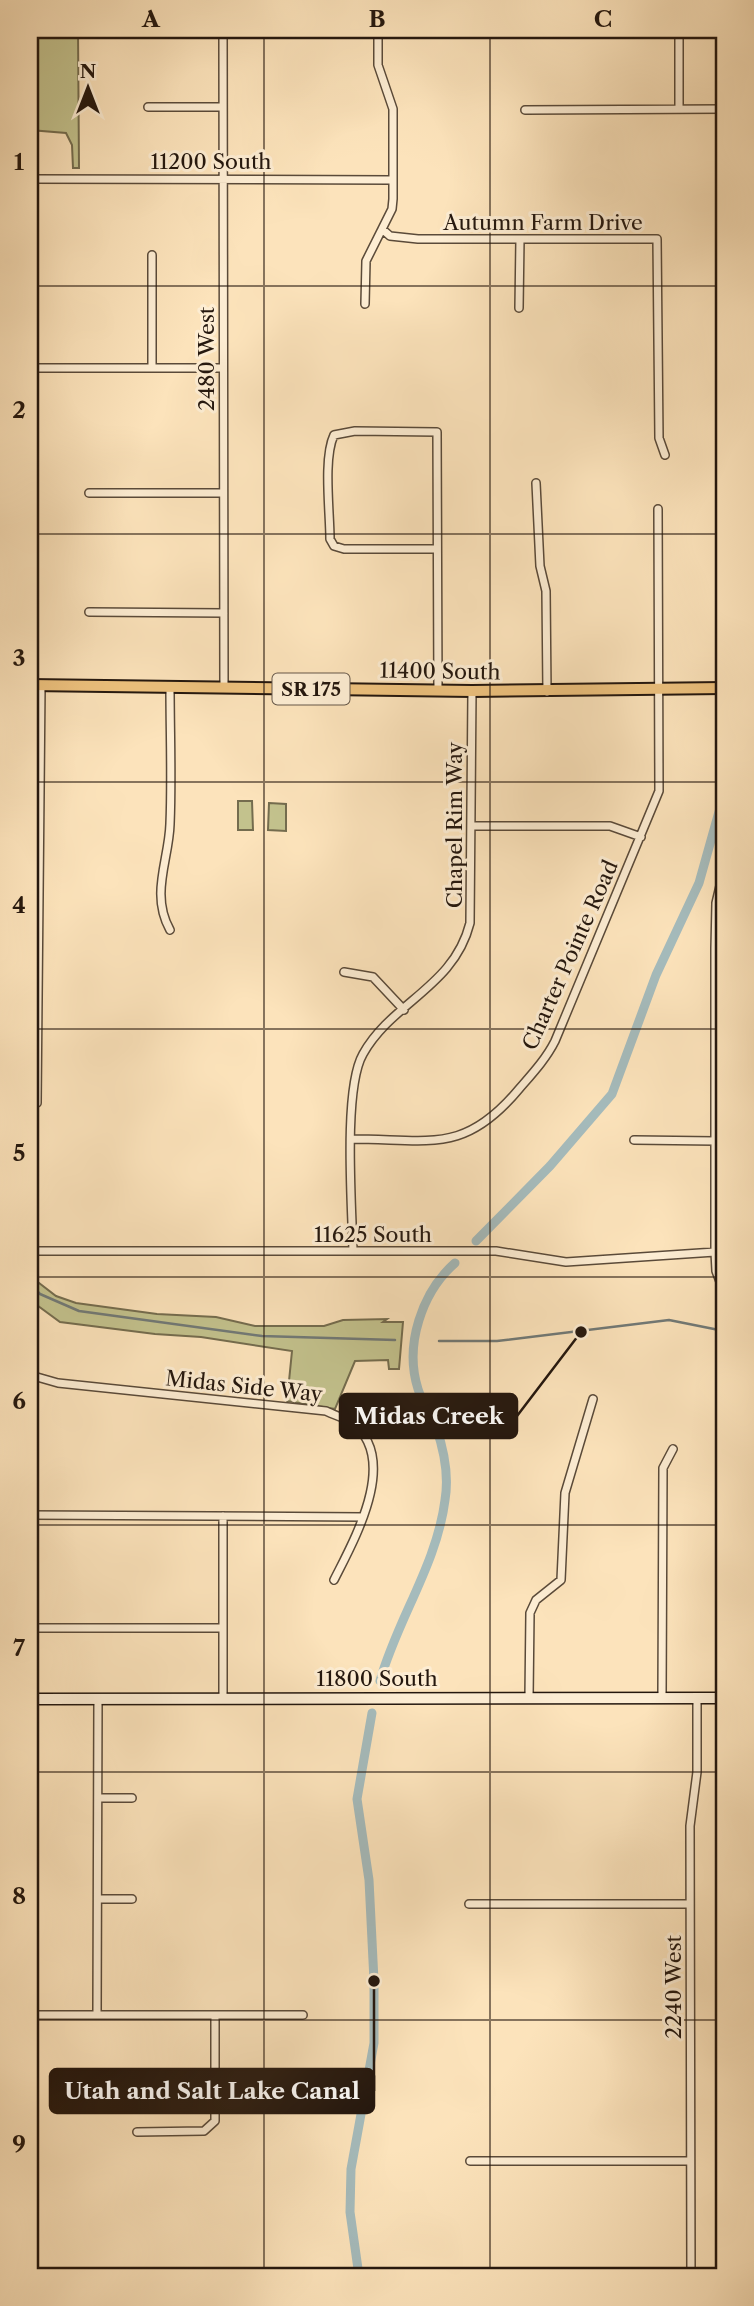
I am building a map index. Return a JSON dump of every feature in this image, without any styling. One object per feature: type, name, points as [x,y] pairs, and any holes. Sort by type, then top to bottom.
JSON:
[{"type":"main road","name":"11400 South","points":[[35,685],[547,692],[724,688]]},
{"type":"main road","name":"11800 South","points":[[30,1699],[724,1698]]},
{"type":"street","name":"2480 West","points":[[223,30],[224,688]]},
{"type":"street","points":[[365,304],[366,261],[374,238],[382,229],[391,209],[393,109],[378,65],[378,30]]},
{"type":"street","points":[[679,30],[679,109]]},
{"type":"street","points":[[148,107],[223,107]]},
{"type":"street","points":[[525,110],[724,109]]},
{"type":"street","name":"11200 South","points":[[30,179],[392,180]]},
{"type":"street","name":"Autumn Farm Drive","points":[[382,229],[390,236],[418,239],[657,239],[659,438],[664,456]]},
{"type":"street","points":[[519,308],[520,239]]},
{"type":"street","points":[[152,255],[152,368]]},
{"type":"street","points":[[30,368],[223,368]]},
{"type":"street","points":[[437,549],[344,549],[334,546],[330,539],[330,443],[334,435],[355,431],[437,432],[438,691]]},
{"type":"street","points":[[537,483],[540,566],[546,591],[547,692]]},
{"type":"street","points":[[89,493],[223,493]]},
{"type":"street","name":"Charter Pointe Road","points":[[352,1139],[449,1139],[469,1133],[496,1116],[550,1051],[641,837],[661,783],[658,509]]},
{"type":"street","points":[[89,612],[224,613]]},
{"type":"street","points":[[35,685],[37,1103]]},
{"type":"street","points":[[170,687],[170,822],[161,881],[162,908],[170,930]]},
{"type":"street","name":"Chapel Rim Way","points":[[353,1251],[352,1089],[358,1065],[370,1044],[444,974],[465,940],[472,905],[472,691]]},
{"type":"street","points":[[472,826],[610,826],[641,837]]},
{"type":"street","points":[[722,1287],[716,1271],[715,1252],[716,903],[724,869]]},
{"type":"street","points":[[344,972],[373,977],[404,1010]]},
{"type":"street","points":[[634,1140],[715,1141]]},
{"type":"street","name":"11625 South","points":[[30,1251],[506,1252],[566,1262],[715,1252]]},
{"type":"street","name":"Midas Side Way","points":[[30,1375],[58,1383],[110,1390],[326,1411],[351,1422],[365,1437],[372,1457],[374,1483],[363,1517],[334,1580]]},
{"type":"street","points":[[530,1697],[530,1613],[536,1600],[561,1580],[565,1493],[593,1399]]},
{"type":"street","points":[[662,1698],[663,1468],[673,1449]]},
{"type":"street","points":[[30,1515],[363,1517]]},
{"type":"street","points":[[223,1516],[223,1698]]},
{"type":"street","points":[[30,1628],[223,1628]]},
{"type":"street","name":"2240 West","points":[[691,2276],[690,1826],[698,1772],[698,1698]]},
{"type":"street","points":[[97,2014],[98,1699]]},
{"type":"street","points":[[98,1798],[132,1798]]},
{"type":"street","points":[[98,1899],[132,1899]]},
{"type":"street","points":[[469,1904],[690,1904]]},
{"type":"street","points":[[30,2015],[303,2015]]},
{"type":"street","points":[[136,2132],[204,2131],[215,2121],[215,2015]]},
{"type":"street","points":[[470,2161],[690,2161]]},
{"type":"shaded area","points":[[30,30],[78,30],[79,168],[73,168],[72,145],[66,133],[30,130]]},
{"type":"shaded area","points":[[238,801],[252,801],[253,830],[238,830]]},
{"type":"shaded area","points":[[269,803],[286,804],[286,831],[268,830]]},
{"type":"shaded area","points":[[30,1276],[56,1296],[76,1303],[157,1314],[216,1317],[255,1326],[324,1326],[343,1320],[387,1319],[383,1322],[403,1322],[399,1369],[389,1369],[388,1360],[355,1361],[335,1409],[287,1401],[292,1351],[201,1337],[60,1322],[30,1300]]},
{"type":"waterway","points":[[724,545],[721,567],[724,666]]},
{"type":"waterway","points":[[476,1241],[550,1166],[612,1094],[656,975],[699,883],[724,794]]},
{"type":"waterway","points":[[380,1681],[441,1524],[446,1472],[436,1427],[418,1389],[413,1355],[415,1337],[425,1304],[443,1275],[455,1263]]},
{"type":"waterway","points":[[30,1284],[40,1294],[79,1311],[262,1336],[395,1340]]},
{"type":"waterway","points":[[439,1341],[497,1341],[669,1320],[724,1331]]},
{"type":"waterway","points":[[359,2276],[350,2212],[351,2169],[374,2043],[374,1981],[369,1880],[357,1799],[372,1713]]},
{"type":"place","name":"Midas Creek","points":[[581,1332]]},
{"type":"place","name":"Utah and Salt Lake Canal","points":[[374,1981]]}]
